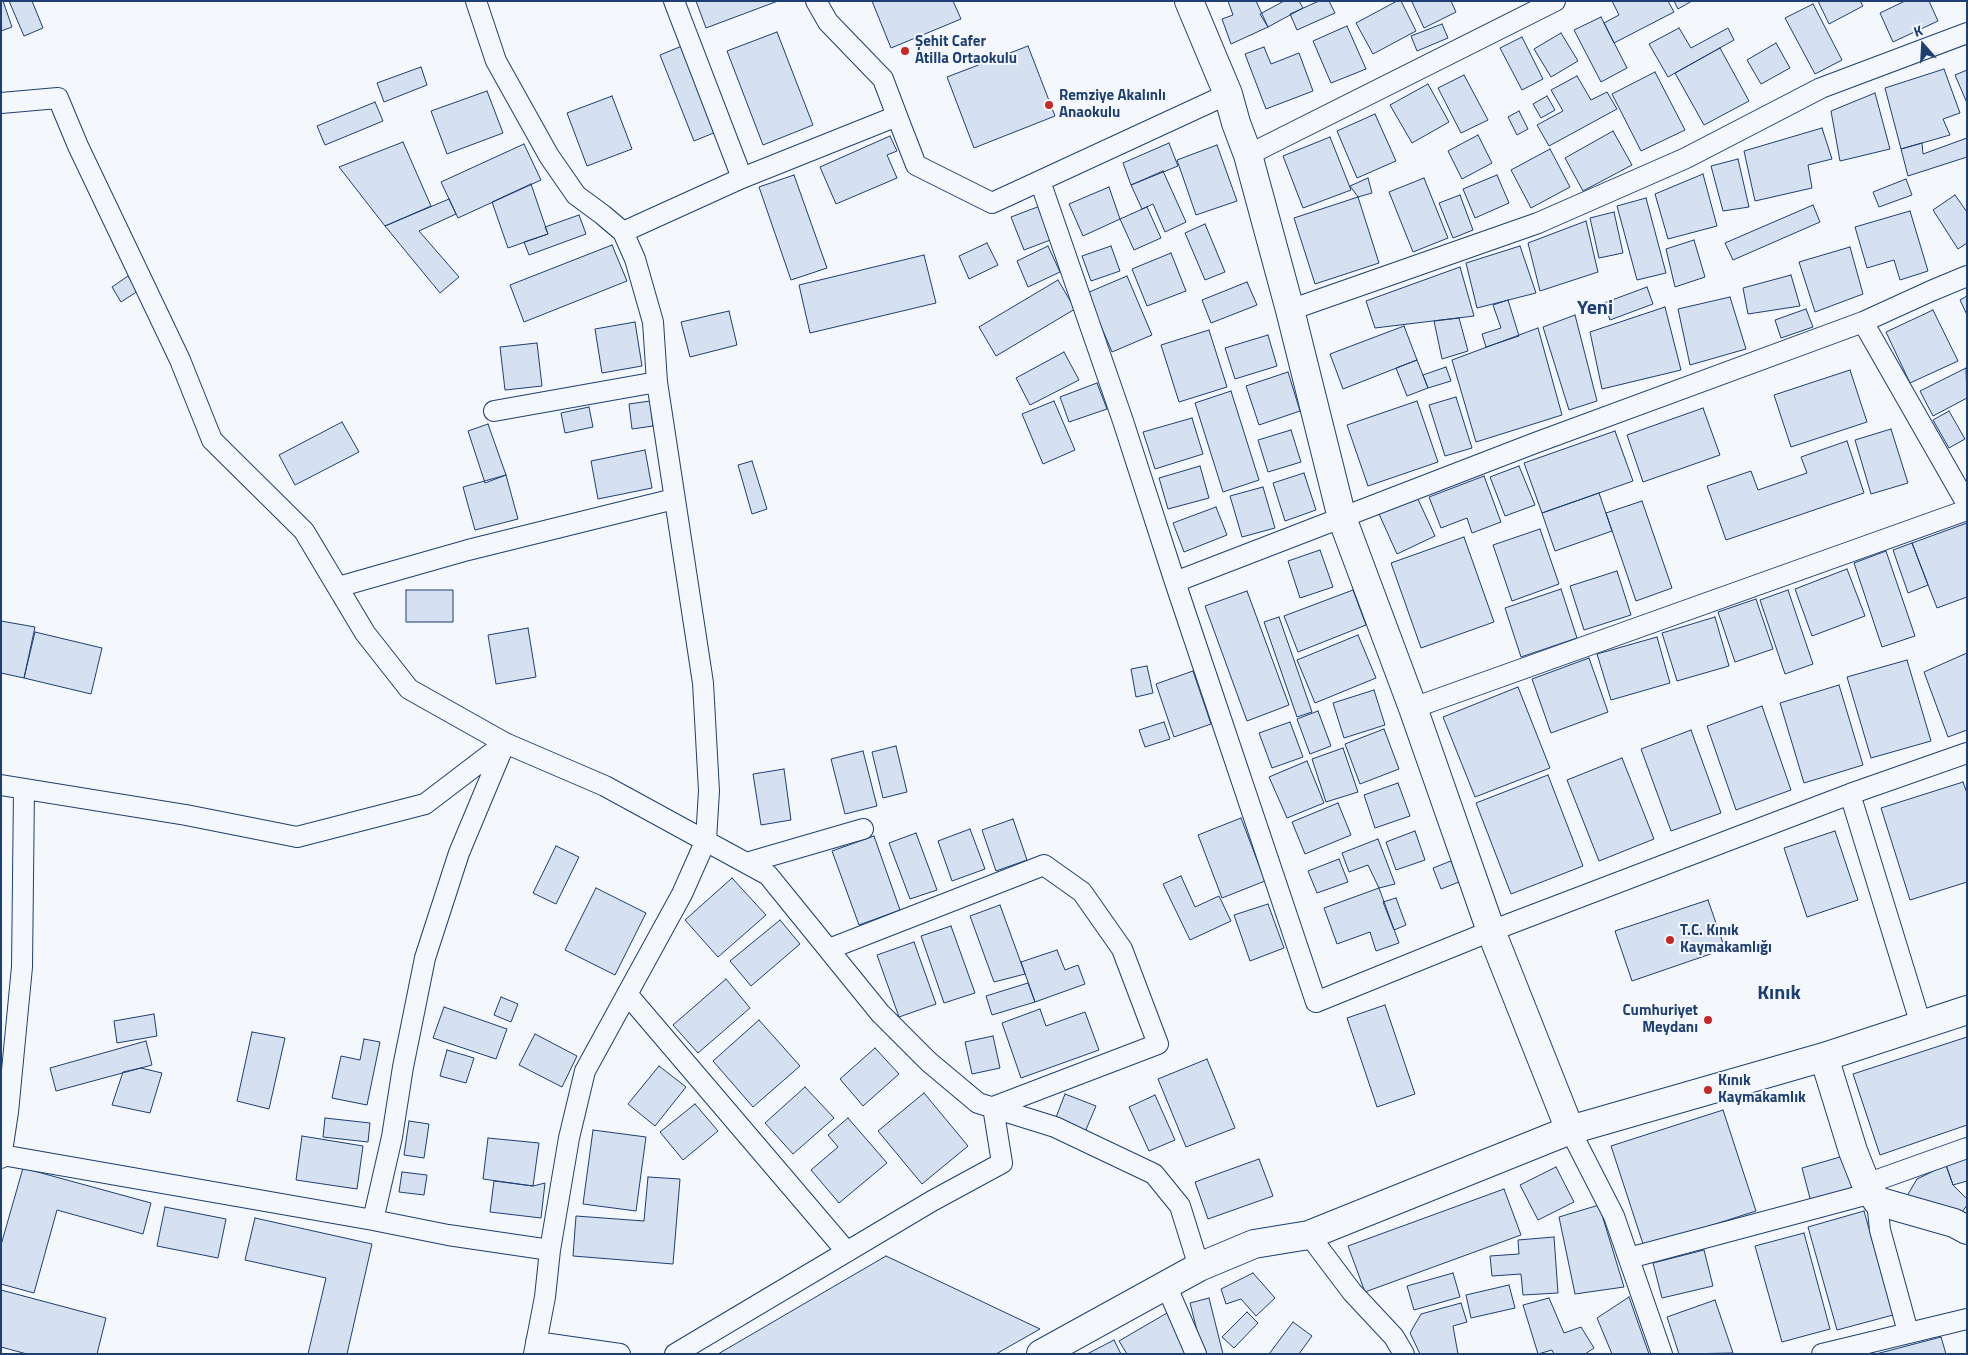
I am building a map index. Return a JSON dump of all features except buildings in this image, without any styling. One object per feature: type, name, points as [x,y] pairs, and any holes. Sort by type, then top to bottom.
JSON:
[{"type":"street","points":[[476,1],[496,61],[549,156],[576,196],[603,214],[623,232],[635,259],[653,322],[657,382],[703,683],[708,791],[706,840],[682,894],[585,1071],[569,1138],[550,1250],[545,1297],[535,1348],[620,1354]]},
{"type":"street","points":[[674,1],[742,178]]},
{"type":"street","points":[[816,1],[828,22],[883,79],[916,165],[992,203],[1228,94]]},
{"type":"street","points":[[1189,1],[1228,94],[1248,155],[1290,310],[1342,518],[1413,708],[1491,931],[1570,1130],[1614,1216],[1662,1354]]},
{"type":"street","points":[[1248,155],[1555,1]]},
{"type":"street","points":[[1290,310],[1538,223],[1686,158],[1821,88],[1967,33]]},
{"type":"street","points":[[1,103],[58,98],[78,146],[180,360],[212,440],[304,531],[365,633],[409,689],[505,743],[605,786],[768,875],[880,1013],[929,1062],[978,1103],[1055,1127],[1154,1174],[1180,1206],[1199,1267]]},
{"type":"street","points":[[623,232],[742,178],[897,116]]},
{"type":"street","points":[[1040,182],[1123,421],[1316,1002],[1491,931],[1850,794],[1967,753]]},
{"type":"street","points":[[1175,582],[1535,443],[1863,322],[1931,290],[1967,276]]},
{"type":"street","points":[[1863,322],[1967,504]]},
{"type":"street","points":[[494,410],[657,382]]},
{"type":"street","points":[[338,587],[468,550],[674,499]]},
{"type":"street","points":[[1413,708],[1967,510]]},
{"type":"street","points":[[1,784],[186,815],[297,837],[425,804],[505,743]]},
{"type":"street","points":[[372,1220],[392,1137],[403,1067],[425,958],[459,853],[505,743]]},
{"type":"street","points":[[24,789],[22,968],[4,1113],[1,1157],[372,1220],[448,1235],[550,1250]]},
{"type":"street","points":[[1850,794],[1921,1025]]},
{"type":"street","points":[[746,863],[863,829]]},
{"type":"street","points":[[829,950],[1044,865],[1082,892],[1122,949],[1158,1044],[992,1107]]},
{"type":"street","points":[[627,994],[847,1252]]},
{"type":"street","points":[[1041,1354],[1199,1267],[1254,1244],[1309,1234],[1570,1130],[1824,1057],[1967,1010]]},
{"type":"street","points":[[1824,1057],[1853,1151],[1872,1193],[1880,1230],[1908,1332]]},
{"type":"street","points":[[675,1354],[932,1201],[1002,1163],[992,1107]]},
{"type":"street","points":[[1629,1258],[1872,1193],[1967,1148]]},
{"type":"street","points":[[1872,1193],[1967,1230]]},
{"type":"street","points":[[1309,1234],[1352,1292],[1394,1337],[1404,1354]]},
{"type":"street","points":[[1166,1285],[1196,1354]]},
{"type":"street","points":[[1823,1354],[1967,1319]]},
{"type":"place","name":"Şehit Cafer Atilla Ortaokulu","points":[[905,51]]},
{"type":"place","name":"Remziye Akalınlı Anaokulu","points":[[1049,105]]},
{"type":"place","name":"T.C. Kınık Kaymakamlığı","points":[[1670,940]]},
{"type":"place","name":"Cumhuriyet Meydanı","points":[[1708,1020]]},
{"type":"place","name":"Kınık Kaymakamlık","points":[[1708,1090]]},
{"type":"district","name":"Yeni","points":[[1595,309]]},
{"type":"district","name":"Kınık","points":[[1779,994]]}]
